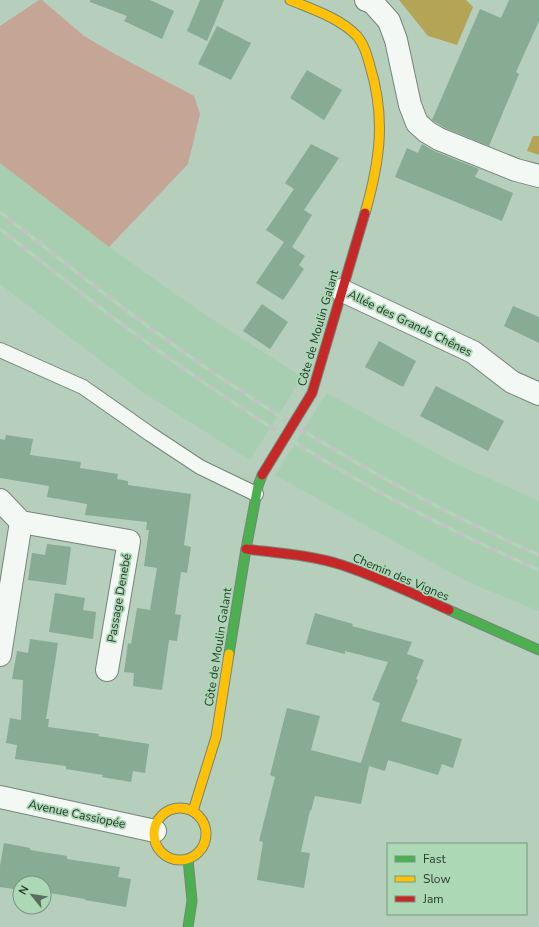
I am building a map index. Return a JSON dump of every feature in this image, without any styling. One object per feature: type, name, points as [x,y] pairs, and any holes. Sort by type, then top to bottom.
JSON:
[{"type":"street","name":"Côte de Moulin Galant","points":[[192,811],[216,737],[256,494],[262,475],[312,392],[374,180],[380,143],[380,105],[373,72],[361,40],[338,22],[290,0]]},
{"type":"street","points":[[366,0],[373,3],[389,21],[396,40],[410,105],[417,123],[427,132],[439,139],[516,170],[539,176]]},
{"type":"street","name":"Allée des Grands Chênes","points":[[341,290],[473,352],[512,382],[539,394]]},
{"type":"street","points":[[0,500],[21,522],[0,655]]},
{"type":"street","name":"Passage Denebé","points":[[21,522],[129,541],[107,670]]},
{"type":"street","name":"Chemin des Vignes","points":[[246,549],[296,555],[341,565],[395,586],[539,650]]},
{"type":"street","name":"Avenue Cassiopée","points":[[0,797],[155,830]]},
{"type":"street","points":[[184,808],[192,811],[200,816],[206,828],[207,832],[204,846],[198,853],[188,859],[176,860],[168,857],[161,852],[155,839],[155,830],[158,822],[161,817],[175,809],[184,808]]},
{"type":"street","points":[[188,859],[192,901],[188,927]]},
{"type":"lane","points":[[0,350],[83,387],[200,467],[256,494]]},
{"type":"shaded area","points":[[39,0],[42,0],[84,36],[194,96],[200,114],[188,164],[109,247],[0,163],[0,26]]},
{"type":"shaded area","points":[[399,0],[466,0],[473,7],[457,45],[428,36]]},
{"type":"shaded area","points":[[533,136],[539,136],[539,155],[527,151]]},
{"type":"shaded area","points":[[0,163],[109,247],[201,312],[302,377],[250,460],[144,393],[0,284]]},
{"type":"shaded area","points":[[327,393],[454,463],[539,501],[539,611],[468,582],[275,475]]},
{"type":"building","points":[[90,0],[150,0],[174,11],[162,39],[124,21],[127,16],[90,2]]},
{"type":"building","points":[[200,0],[224,0],[207,41],[187,31]]},
{"type":"building","points":[[509,0],[539,0],[539,21],[516,72],[519,74],[489,146],[445,128],[432,120],[480,9],[501,18]]},
{"type":"building","points":[[217,26],[251,43],[231,80],[198,64]]},
{"type":"building","points":[[307,70],[342,90],[324,120],[290,98]]},
{"type":"building","points":[[311,144],[339,158],[304,210],[312,215],[292,247],[305,256],[299,265],[304,269],[283,300],[256,283],[284,242],[266,230],[294,189],[285,183]]},
{"type":"building","points":[[422,144],[434,151],[479,169],[475,177],[513,193],[502,221],[395,177],[407,148],[418,153]]},
{"type":"building","points":[[262,304],[288,322],[270,349],[243,331]]},
{"type":"building","points":[[513,306],[539,317],[539,343],[504,326]]},
{"type":"building","points":[[379,341],[416,361],[403,387],[365,367]]},
{"type":"building","points":[[436,386],[504,421],[488,451],[420,416]]},
{"type":"building","points":[[6,435],[33,439],[30,455],[81,462],[80,468],[118,474],[117,479],[128,481],[128,485],[191,494],[184,545],[191,547],[187,573],[181,572],[175,614],[181,615],[177,641],[169,640],[162,690],[133,686],[134,673],[124,672],[128,643],[131,644],[137,608],[150,610],[157,568],[144,566],[149,530],[146,530],[147,522],[85,515],[87,504],[47,497],[49,486],[0,478],[0,439],[5,440]]},
{"type":"building","points":[[47,544],[71,547],[66,585],[28,580],[32,553],[45,555]]},
{"type":"building","points":[[55,593],[85,598],[83,610],[96,612],[93,639],[49,632]]},
{"type":"building","points":[[315,613],[353,624],[352,626],[412,642],[407,654],[424,660],[416,679],[418,680],[401,721],[462,739],[453,768],[442,764],[438,775],[388,760],[385,771],[369,766],[361,804],[315,796],[311,811],[310,810],[301,852],[310,853],[304,888],[257,880],[263,842],[259,841],[275,777],[270,775],[287,708],[320,716],[311,750],[361,763],[380,703],[372,700],[388,662],[345,651],[345,654],[306,644]]},
{"type":"building","points":[[30,639],[58,643],[46,719],[49,719],[48,727],[99,734],[98,736],[149,744],[145,773],[133,771],[131,782],[102,777],[103,775],[66,769],[66,766],[15,759],[17,745],[6,743],[10,718],[21,720],[23,680],[12,679],[17,651],[28,653]]},
{"type":"building","points":[[4,843],[30,848],[30,850],[67,856],[67,859],[120,867],[118,877],[131,879],[126,907],[52,893],[52,875],[12,875],[12,889],[0,887],[0,866]]},
{"type":"railway","points":[[0,212],[96,288],[145,324],[195,360],[277,415],[405,490],[449,513],[539,555]]},
{"type":"railway","points":[[0,229],[99,307],[157,350],[291,440],[351,476],[413,510],[539,570]]},
{"type":"traffic: fast","points":[[229,654],[246,549],[258,486],[262,475]]},
{"type":"traffic: fast","points":[[449,610],[539,650]]},
{"type":"traffic: fast","points":[[188,859],[192,901],[188,927]]},
{"type":"traffic: slow","points":[[290,0],[342,24],[357,36],[362,43],[366,54],[375,85],[378,104],[379,140],[374,175],[365,213]]},
{"type":"traffic: slow","points":[[193,811],[216,737],[229,654]]},
{"type":"traffic: slow","points":[[180,808],[190,810],[198,816],[204,824],[206,834],[204,844],[198,852],[190,858],[180,860],[170,858],[162,852],[156,844],[154,834],[156,824],[162,816],[170,810],[180,808]]},
{"type":"traffic: jam","points":[[312,393],[365,213]]},
{"type":"traffic: jam","points":[[262,475],[312,393]]},
{"type":"traffic: jam","points":[[246,549],[282,553],[342,565],[382,580],[449,610]]}]
